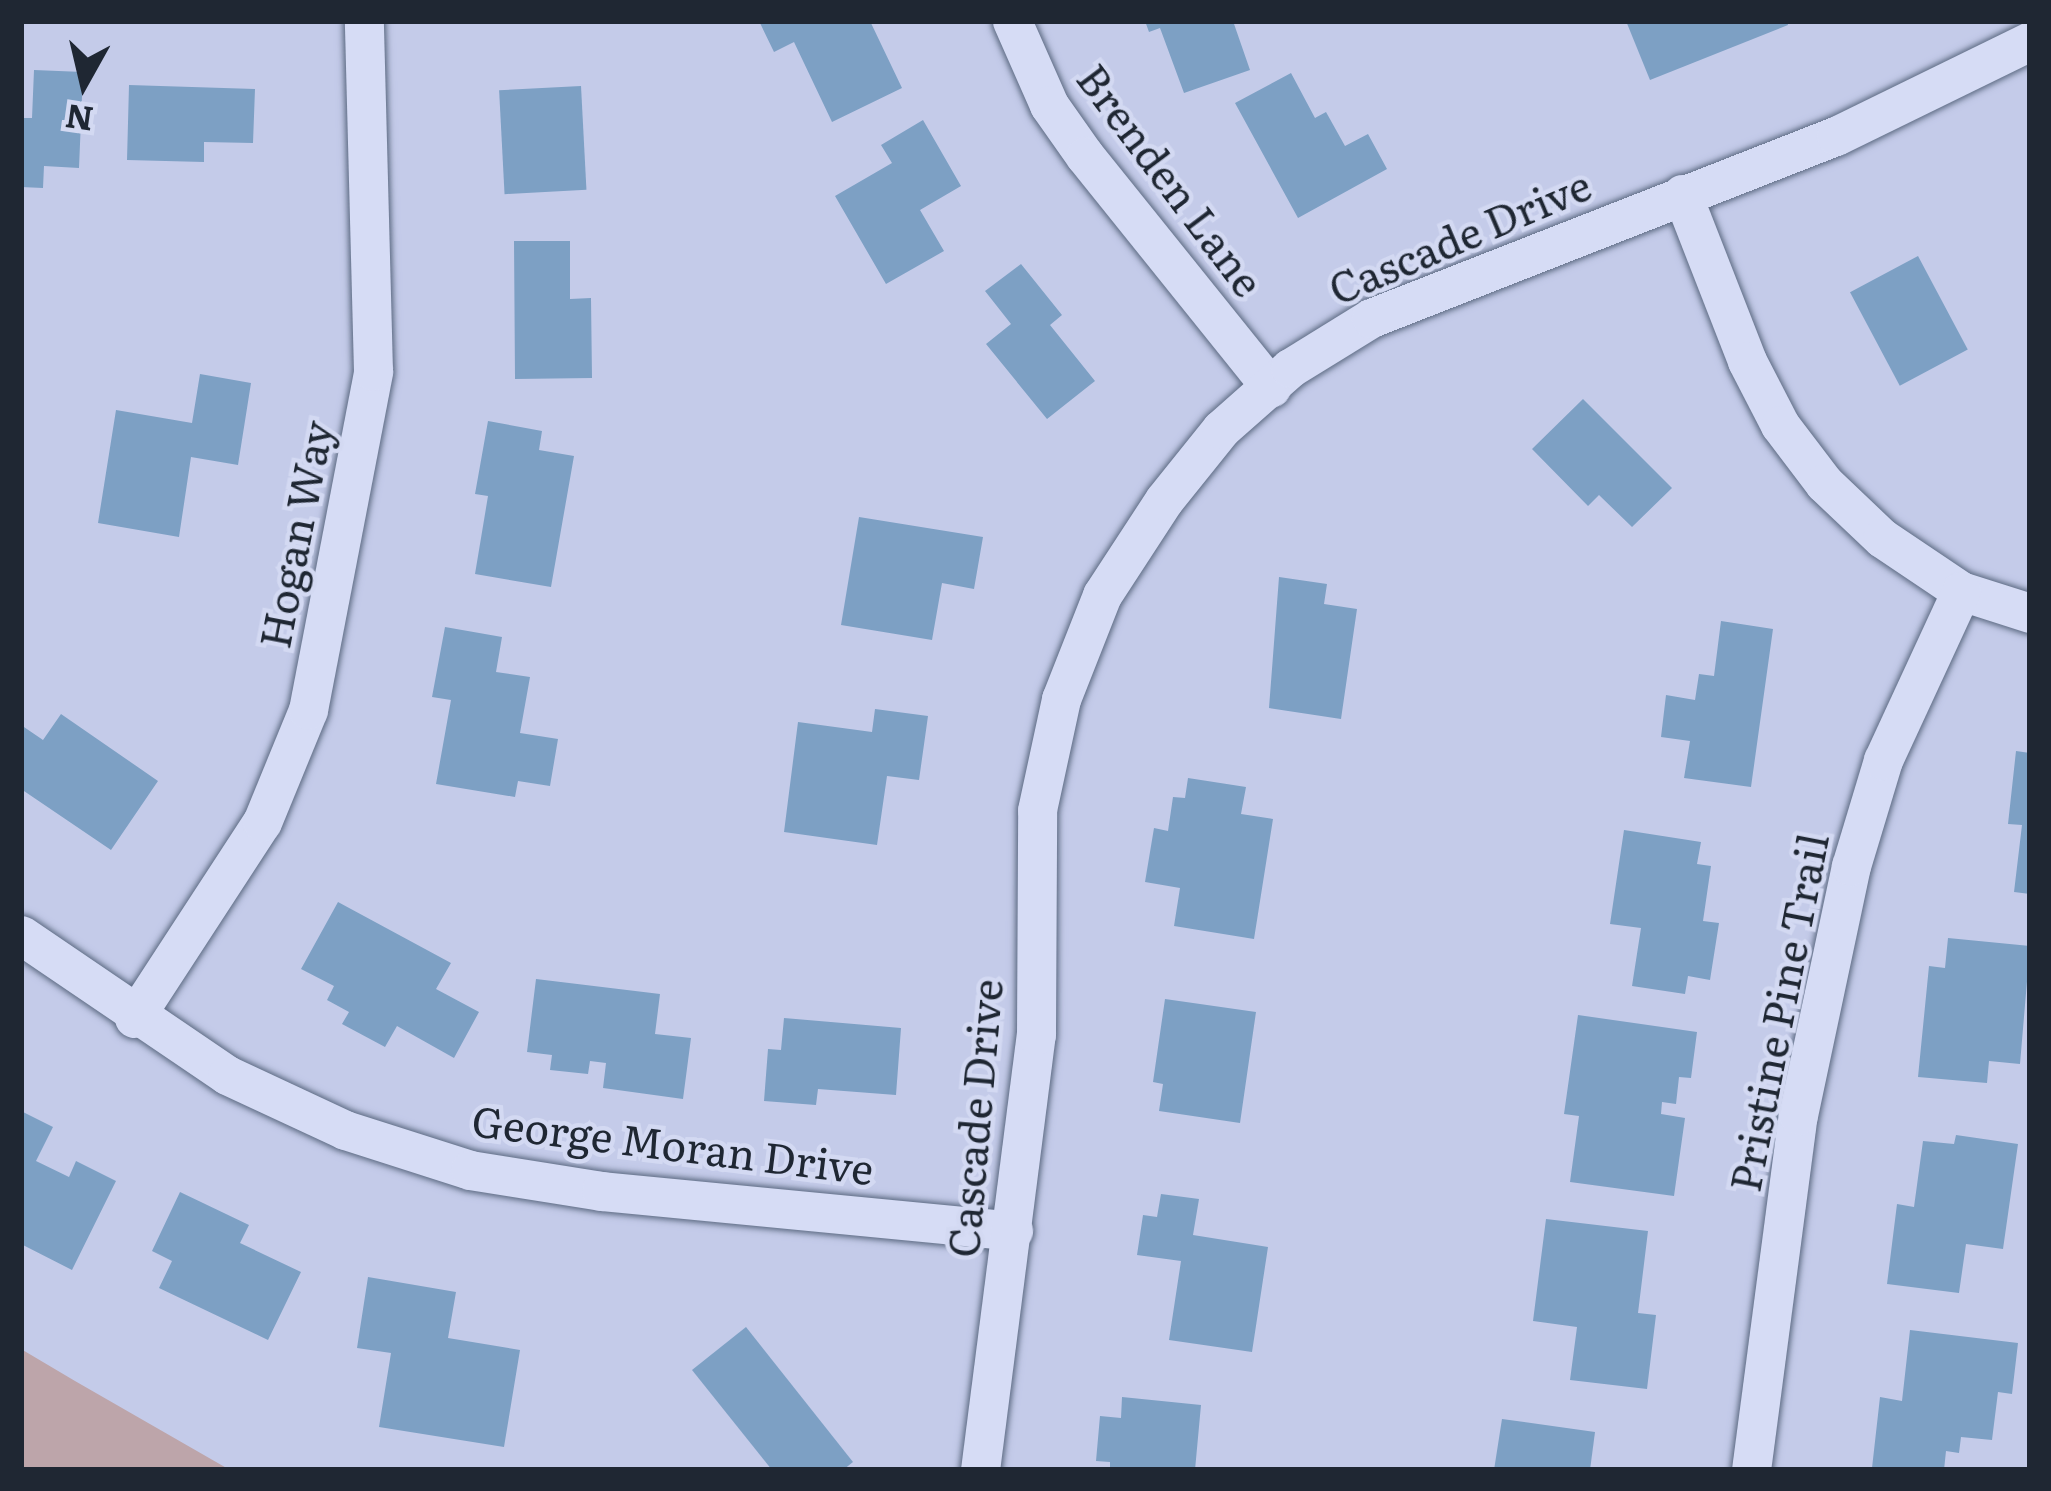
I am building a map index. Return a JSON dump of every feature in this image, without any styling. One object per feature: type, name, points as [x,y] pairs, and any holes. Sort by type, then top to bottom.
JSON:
[{"type":"street","name":"Hogan Way","points":[[134,1018],[262,822],[308,710],[373,371],[364,21]]},
{"type":"street","name":"Brenden Lane","points":[[1012,21],[1049,105],[1085,157],[1270,387]]},
{"type":"street","name":"Cascade Drive","points":[[980,1470],[1036,1035],[1037,810],[1061,699],[1102,595],[1163,500],[1221,429],[1270,387],[1371,318],[1947,88],[2030,41]]},
{"type":"street","points":[[1682,194],[1780,424],[1824,483],[1882,538],[1961,591],[2030,613]]},
{"type":"street","name":"Pristine Pine Trail","points":[[1751,1470],[1798,1115],[1851,866],[1883,760],[1961,591]]},
{"type":"street","name":"George Moran Drive","points":[[21,934],[134,1018],[226,1075],[345,1130],[470,1169],[601,1191],[1013,1231]]},
{"type":"shaded area","points":[[21,1349],[75,1381],[230,1470],[21,1470]]},
{"type":"building","points":[[759,21],[870,21],[902,88],[832,122],[794,42],[774,52]]},
{"type":"building","points":[[1145,21],[1233,21],[1250,70],[1184,93],[1160,28],[1149,32]]},
{"type":"building","points":[[1626,21],[1787,21],[1788,25],[1650,80]]},
{"type":"building","points":[[34,70],[83,72],[79,168],[44,166],[43,188],[21,187],[21,118],[32,118]]},
{"type":"building","points":[[1291,73],[1315,118],[1326,112],[1345,146],[1368,134],[1387,169],[1298,218],[1235,103]]},
{"type":"building","points":[[129,85],[255,89],[253,143],[204,142],[204,162],[127,160]]},
{"type":"building","points":[[581,86],[586,190],[505,194],[499,90]]},
{"type":"building","points":[[923,120],[961,186],[920,210],[944,251],[886,284],[835,196],[892,163],[881,145]]},
{"type":"building","points":[[514,241],[570,241],[570,299],[591,298],[592,378],[515,379]]},
{"type":"building","points":[[1918,256],[1968,350],[1900,386],[1850,292]]},
{"type":"building","points":[[1021,264],[1062,315],[1050,325],[1095,381],[1047,419],[986,344],[1011,324],[985,291]]},
{"type":"building","points":[[200,374],[251,383],[238,465],[191,457],[179,537],[98,523],[116,410],[192,423]]},
{"type":"building","points":[[1583,399],[1672,488],[1632,527],[1599,495],[1588,506],[1532,449]]},
{"type":"building","points":[[488,421],[542,431],[539,450],[574,456],[551,587],[475,574],[488,496],[475,494]]},
{"type":"building","points":[[859,517],[983,537],[974,589],[942,583],[932,640],[841,625]]},
{"type":"building","points":[[1279,577],[1327,584],[1324,604],[1357,609],[1341,719],[1269,708]]},
{"type":"building","points":[[1721,621],[1773,629],[1751,787],[1684,778],[1690,741],[1661,737],[1666,695],[1695,700],[1699,674],[1714,676]]},
{"type":"building","points":[[445,627],[502,637],[496,672],[530,677],[520,733],[558,739],[550,786],[518,781],[515,797],[436,784],[451,700],[432,697]]},
{"type":"building","points":[[875,709],[928,716],[919,780],[887,776],[877,845],[784,832],[798,722],[872,732]]},
{"type":"building","points":[[61,714],[158,781],[111,850],[21,789],[21,725],[43,740]]},
{"type":"building","points":[[2016,751],[2030,753],[2030,894],[2014,892],[2022,825],[2008,824]]},
{"type":"building","points":[[1188,778],[1246,787],[1241,814],[1273,819],[1254,939],[1174,926],[1180,888],[1145,882],[1154,828],[1168,831],[1173,797],[1185,798]]},
{"type":"building","points":[[1624,830],[1701,842],[1697,864],[1711,866],[1703,921],[1719,923],[1710,980],[1688,976],[1685,994],[1632,986],[1641,928],[1610,924]]},
{"type":"building","points":[[338,902],[451,963],[436,989],[479,1012],[454,1058],[397,1026],[385,1047],[342,1024],[349,1012],[327,1000],[334,986],[301,969]]},
{"type":"building","points":[[1948,938],[2030,946],[2020,1064],[1989,1061],[1987,1083],[1918,1077],[1929,966],[1945,968]]},
{"type":"building","points":[[536,979],[660,994],[655,1034],[691,1038],[683,1099],[603,1088],[606,1063],[590,1061],[588,1074],[550,1070],[552,1055],[527,1052]]},
{"type":"building","points":[[1165,999],[1256,1012],[1240,1123],[1159,1111],[1163,1084],[1153,1082]]},
{"type":"building","points":[[1578,1015],[1697,1032],[1691,1078],[1679,1077],[1676,1104],[1662,1102],[1661,1114],[1685,1118],[1674,1196],[1570,1182],[1579,1116],[1564,1114]]},
{"type":"building","points":[[784,1018],[901,1028],[896,1095],[818,1089],[816,1105],[764,1101],[768,1049],[781,1050]]},
{"type":"building","points":[[21,1111],[53,1127],[36,1161],[69,1177],[76,1161],[116,1181],[72,1270],[21,1244]]},
{"type":"building","points":[[1956,1135],[2018,1144],[2003,1249],[1966,1244],[1959,1293],[1887,1284],[1897,1204],[1914,1207],[1923,1141],[1954,1144]]},
{"type":"building","points":[[180,1192],[249,1225],[240,1243],[301,1272],[268,1340],[159,1288],[172,1261],[152,1251]]},
{"type":"building","points":[[1161,1194],[1199,1199],[1193,1235],[1268,1247],[1252,1352],[1169,1340],[1181,1261],[1137,1255],[1143,1215],[1157,1217]]},
{"type":"building","points":[[1546,1219],[1648,1231],[1638,1313],[1656,1315],[1647,1389],[1570,1380],[1577,1327],[1533,1321]]},
{"type":"building","points":[[368,1277],[456,1292],[448,1338],[520,1350],[504,1447],[379,1427],[391,1353],[357,1348]]},
{"type":"building","points":[[746,1327],[853,1462],[843,1470],[772,1470],[692,1370]]},
{"type":"building","points":[[1910,1330],[2018,1343],[2012,1394],[1998,1392],[1992,1440],[1961,1437],[1959,1453],[1946,1451],[1944,1470],[1872,1468],[1880,1397],[1902,1401]]},
{"type":"building","points":[[1122,1397],[1201,1405],[1195,1470],[1110,1470],[1110,1462],[1096,1461],[1100,1416],[1121,1418]]},
{"type":"building","points":[[1502,1419],[1595,1432],[1590,1470],[1494,1470]]}]
